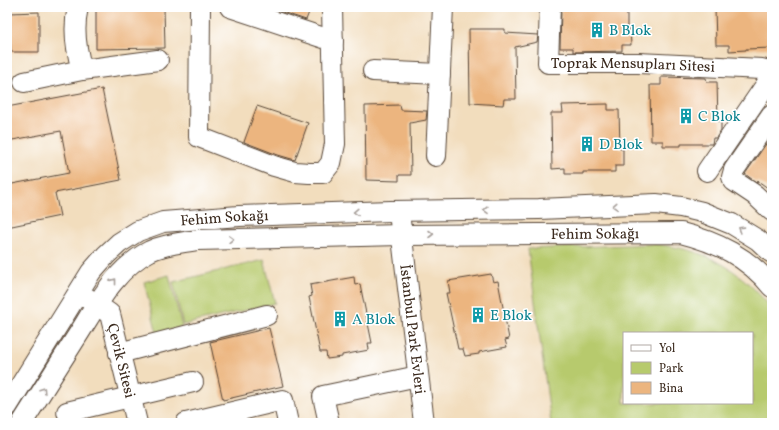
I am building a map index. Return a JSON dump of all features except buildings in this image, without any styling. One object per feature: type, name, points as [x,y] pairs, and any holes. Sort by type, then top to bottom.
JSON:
[{"type":"street","points":[[78,7],[76,51],[82,70]]},
{"type":"street","points":[[200,7],[199,137],[274,166],[295,172],[309,173],[323,173],[331,163],[335,144],[332,7]]},
{"type":"street","points":[[230,7],[333,41]]},
{"type":"street","points":[[436,156],[443,7]]},
{"type":"street","name":"Toprak Mensupları Sitesi","points":[[550,7],[548,63],[638,63],[762,68],[772,72]]},
{"type":"street","points":[[24,82],[82,70],[158,60]]},
{"type":"street","points":[[373,71],[440,74]]},
{"type":"street","points":[[707,172],[772,76]]},
{"type":"street","points":[[771,118],[734,170],[732,177],[734,181],[755,195],[772,211]]},
{"type":"street","name":"Fehim Sokağı","points":[[7,407],[91,272],[106,255],[119,244],[138,231],[163,222],[239,216],[400,211],[539,209],[656,204],[681,206],[702,212],[732,224],[758,240],[772,253]]},
{"type":"street","points":[[400,211],[401,235]]},
{"type":"street","name":"Fehim Sokağı","points":[[22,423],[118,276],[132,263],[149,252],[168,245],[197,240],[401,235],[681,233],[704,238],[725,248],[745,260],[765,278],[772,287]]},
{"type":"street","name":"İstanbul Park Evleri","points":[[401,235],[424,423]]},
{"type":"street","points":[[78,293],[98,305]]},
{"type":"street","name":"Çevik Sitesi","points":[[98,305],[110,314],[137,423]]},
{"type":"street","points":[[119,353],[267,315]]},
{"type":"street","points":[[329,423],[323,396],[418,376]]},
{"type":"street","points":[[68,412],[193,382]]},
{"type":"street","points":[[186,423],[244,416],[283,400],[288,423]]},
{"type":"green space","points":[[653,244],[689,250],[720,263],[733,271],[747,282],[772,309],[772,423],[551,423],[528,249]]},
{"type":"green space","points":[[264,260],[275,303],[183,325],[173,282]]},
{"type":"green space","points":[[169,275],[182,327],[157,333],[144,282]]},
{"type":"place","name":"B Blok","points":[[597,30]]},
{"type":"place","name":"C Blok","points":[[686,116]]},
{"type":"place","name":"D Blok","points":[[587,144]]},
{"type":"place","name":"E Blok","points":[[478,315]]},
{"type":"place","name":"A Blok","points":[[340,319]]}]
